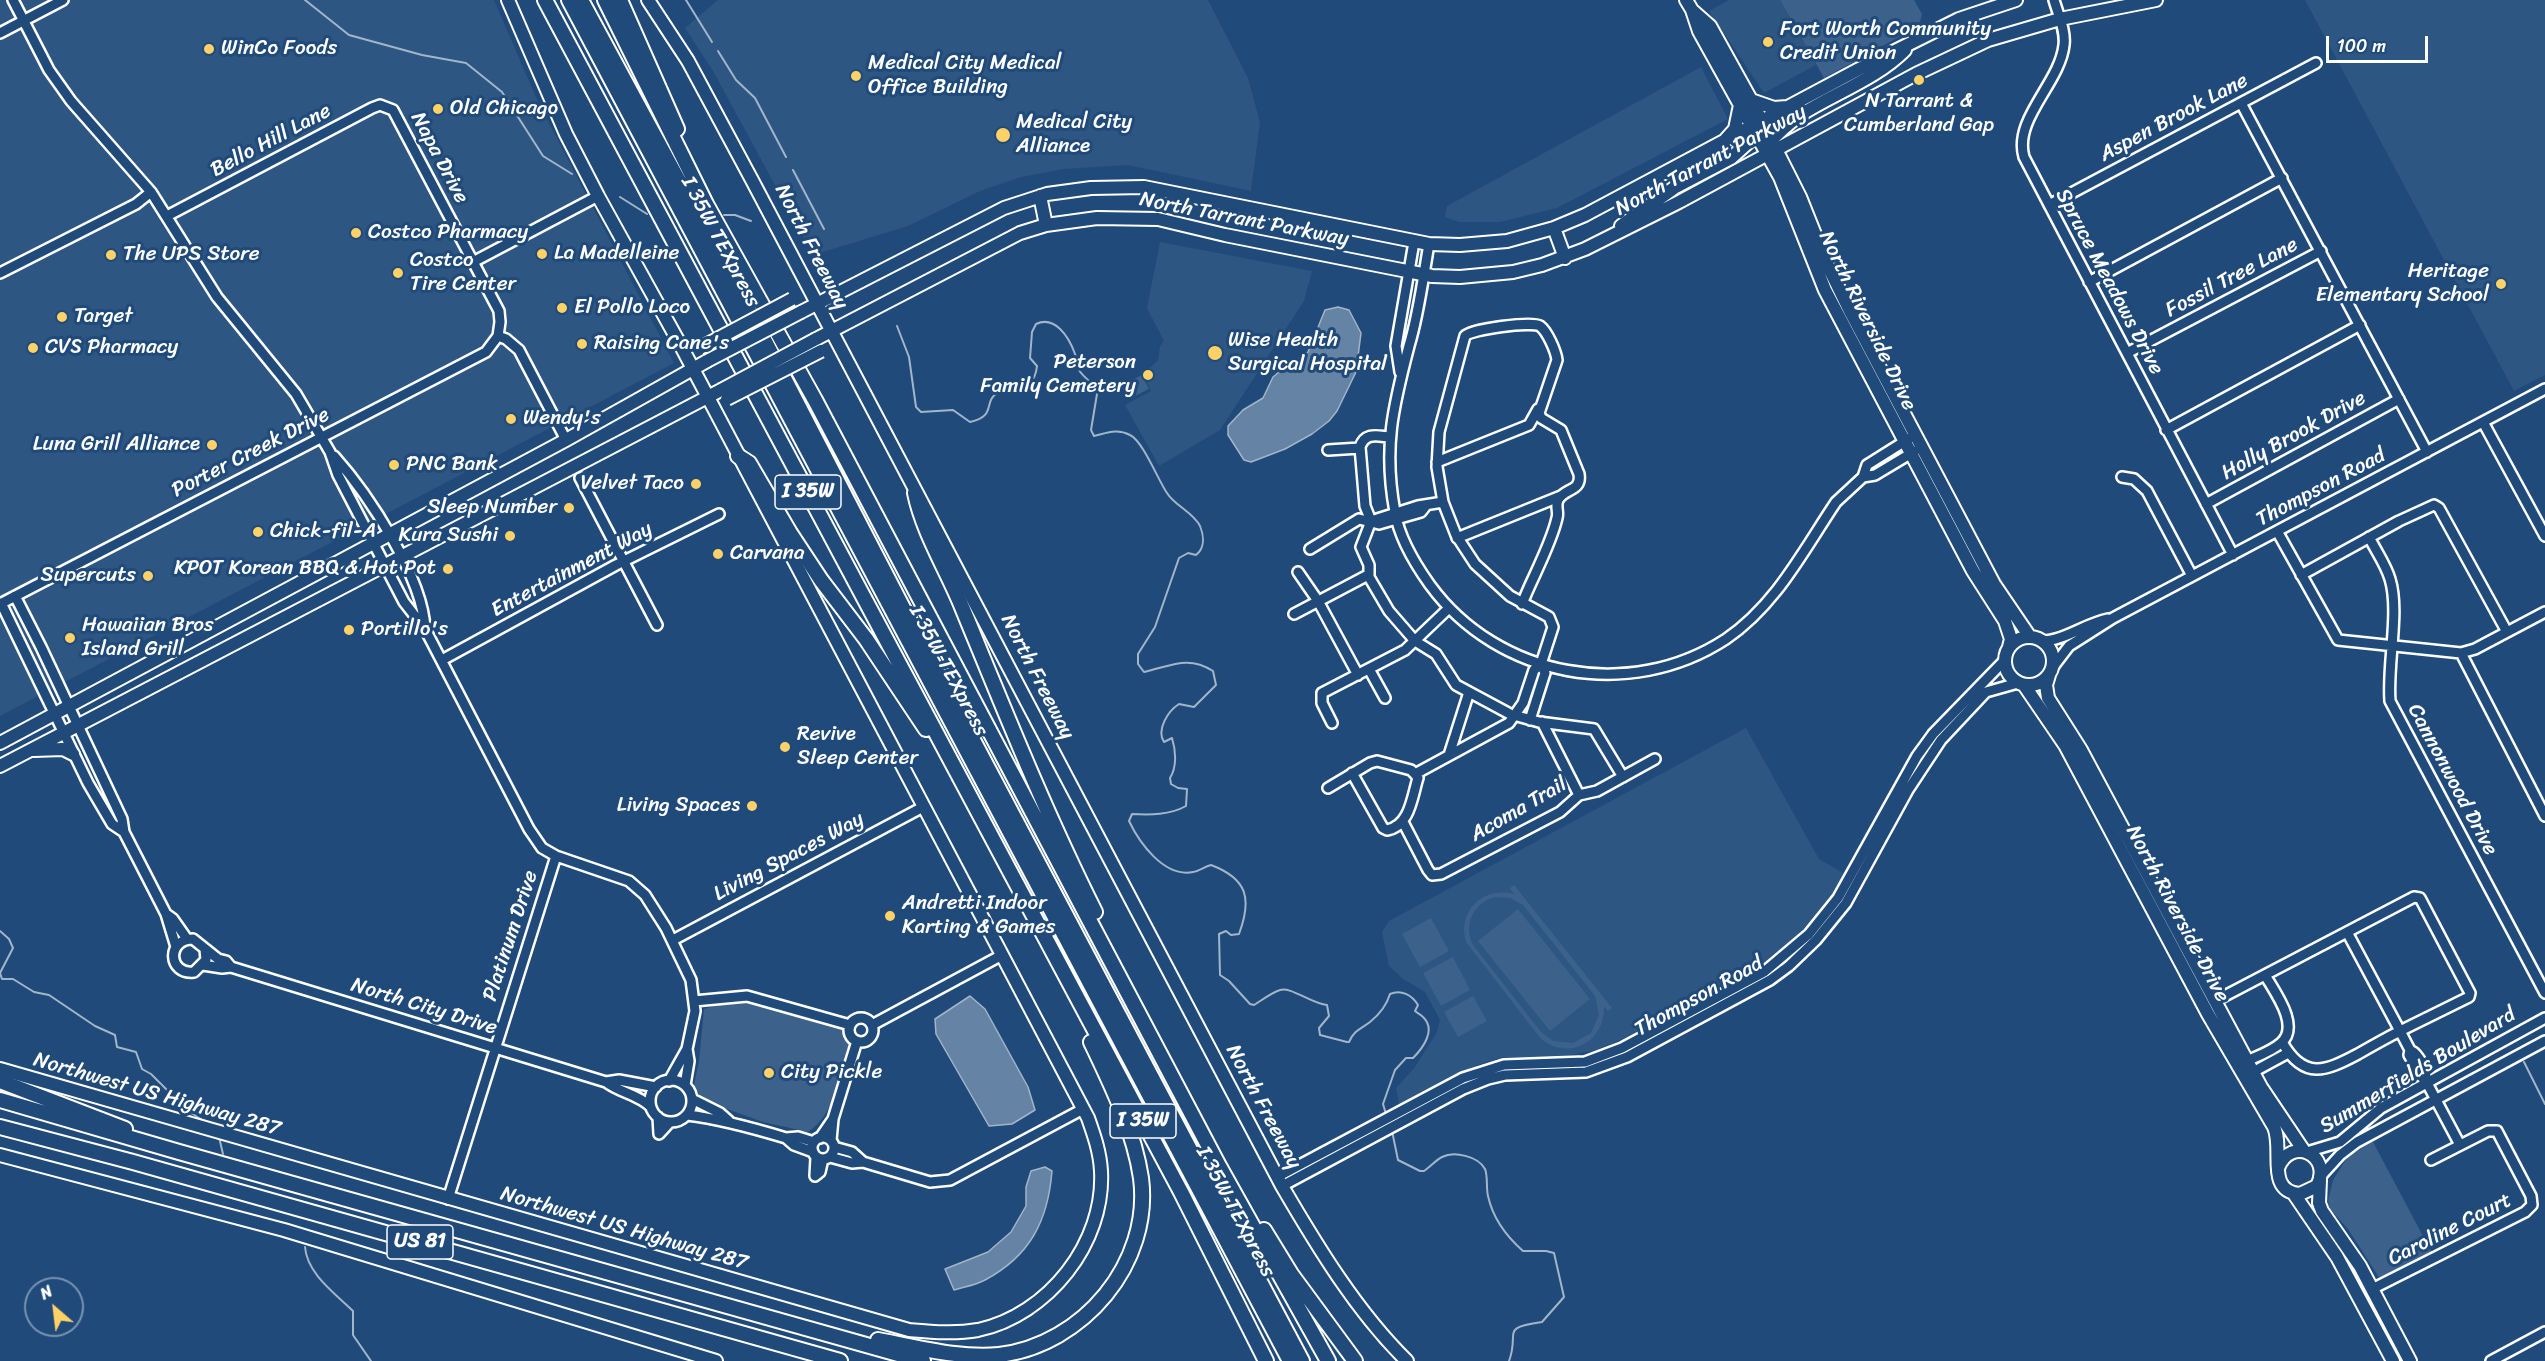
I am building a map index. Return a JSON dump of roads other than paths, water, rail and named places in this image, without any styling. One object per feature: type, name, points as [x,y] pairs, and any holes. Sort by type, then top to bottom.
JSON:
[{"type":"highway","points":[[536,0],[564,44],[614,139],[630,155]]},
{"type":"highway","name":"I 35W","points":[[545,0],[630,155],[1181,1192],[1266,1361]]},
{"type":"highway","points":[[562,0],[612,95],[623,103]]},
{"type":"highway","name":"I 35W TEXpress","points":[[569,0],[1290,1361]]},
{"type":"highway","name":"I 35W TEXpress","points":[[581,0],[754,320],[925,650],[1302,1361]]},
{"type":"highway","points":[[591,0],[622,65],[622,78]]},
{"type":"highway","name":"I 35W","points":[[605,0],[706,204],[815,400],[1219,1166],[1328,1361]]},
{"type":"highway","points":[[620,0],[703,185],[706,204]]},
{"type":"highway","points":[[738,456],[749,463],[821,580],[866,639],[933,740],[974,816],[988,828]]},
{"type":"highway","points":[[915,493],[918,509],[953,585],[1020,748],[1080,883],[1147,1018],[1148,1031]]},
{"type":"highway","points":[[817,1330],[973,1356],[1025,1349],[1065,1331],[1087,1315],[1105,1296],[1124,1267],[1138,1229],[1141,1181],[1128,1128],[1108,1078],[1075,1008],[1018,898],[1016,884]]},
{"type":"highway","points":[[0,1081],[179,1152]]},
{"type":"highway","name":"US 81","points":[[0,1100],[922,1361]]},
{"type":"highway","name":"US 81","points":[[0,1127],[133,1161],[840,1361]]},
{"type":"highway","points":[[0,1132],[51,1141]]},
{"type":"highway","points":[[1219,1166],[1229,1172],[1291,1274],[1355,1361]]},
{"type":"main road","points":[[508,0],[566,134],[598,196],[681,346],[1085,1113]]},
{"type":"main road","name":"North Freeway","points":[[648,0],[688,62],[798,266],[915,493],[1280,1181],[1310,1233],[1353,1298],[1407,1361]]},
{"type":"main road","name":"North Tarrant Parkway","points":[[0,743],[566,440],[707,361],[959,229],[1004,208],[1040,196],[1091,188],[1144,187],[1414,242],[1460,245],[1507,241],[1554,228],[1585,215],[1723,143],[1759,128],[1790,107],[1914,42],[1959,20],[2016,0]]},
{"type":"main road","name":"North Tarrant Parkway","points":[[0,766],[707,397],[724,394],[818,345],[830,331],[1020,233],[1046,225],[1097,218],[1158,219],[1225,235],[1424,274],[1487,275],[1523,270],[1565,258],[1612,235],[1737,171],[1770,148],[1800,137],[1958,53],[1988,40],[2060,19],[2156,0]]},
{"type":"main road","name":"North Riverside Drive","points":[[1689,5],[1710,26],[1745,102],[1783,172],[1817,274],[1994,584],[2036,639],[2051,652],[2051,671],[2046,686],[2048,699],[2078,745],[2221,1038],[2274,1127],[2279,1144],[2277,1174],[2283,1187],[2294,1194],[2337,1257],[2393,1361]]},
{"type":"main road","points":[[1770,148],[1799,116],[1893,62],[1914,42]]},
{"type":"main road","points":[[1723,143],[1735,129],[1745,102],[1774,108],[1790,107]]},
{"type":"main road","points":[[1612,235],[1629,219],[1674,188],[1731,158],[1759,128]]},
{"type":"main road","points":[[1737,171],[1761,168],[1783,172],[1800,137]]},
{"type":"main road","points":[[1040,196],[1046,225]]},
{"type":"main road","points":[[1554,228],[1565,258]]},
{"type":"main road","points":[[681,346],[692,349],[700,348],[792,299],[801,291],[798,266]]},
{"type":"main road","points":[[818,345],[840,350]]},
{"type":"main road","points":[[717,415],[724,394]]},
{"type":"main road","name":"North Riverside Drive","points":[[1917,451],[1983,588],[2006,621],[2011,639],[2004,661],[2007,672],[2021,684],[2065,745],[2215,1001],[2271,1103],[2306,1151],[2316,1158],[2320,1165],[2319,1203],[2322,1210],[2353,1255],[2410,1361]]},
{"type":"main road","points":[[2009,647],[2018,639],[2036,639]]},
{"type":"main road","points":[[2021,684],[2038,684],[2051,671]]},
{"type":"main road","points":[[30,750],[63,749],[73,754]]},
{"type":"main road","name":"Northwest US Highway 287","points":[[0,1069],[909,1330],[944,1334],[979,1329],[1017,1316],[1050,1292],[1074,1264],[1089,1235],[1099,1202],[1101,1173],[1097,1145],[1085,1113]]},
{"type":"main road","points":[[2278,1168],[2284,1156],[2290,1152],[2306,1151]]},
{"type":"main road","points":[[0,1155],[284,1230],[716,1361]]},
{"type":"main road","points":[[2294,1194],[2307,1193],[2317,1186],[2320,1178]]},
{"type":"street","points":[[13,0],[49,70],[71,100],[151,192],[217,297],[284,377],[322,436],[338,475],[372,543],[404,602],[425,629],[529,829],[542,848],[556,856],[629,881],[645,895],[673,940],[691,980],[695,1011],[687,1049],[669,1081],[656,1087],[652,1093],[651,1107],[658,1118],[659,1134],[670,1122]]},
{"type":"street","points":[[0,33],[63,0]]},
{"type":"street","name":"Spruce Meadows Drive","points":[[2054,0],[2064,37],[2062,56],[2024,129],[2021,139],[2024,157],[2233,555]]},
{"type":"street","name":"Aspen Brook Lane","points":[[2049,205],[2316,63]]},
{"type":"street","points":[[2241,103],[2427,452]]},
{"type":"street","name":"Bello Hill Lane","points":[[167,216],[372,108],[380,105],[393,110]]},
{"type":"street","name":"Napa Drive","points":[[393,110],[499,311],[498,336]]},
{"type":"street","points":[[2089,282],[2282,178]]},
{"type":"street","points":[[0,273],[136,204],[151,192]]},
{"type":"street","points":[[473,262],[598,196]]},
{"type":"street","points":[[1400,374],[1396,346],[1414,242]]},
{"type":"street","points":[[1429,244],[1410,346],[1400,374],[1389,437],[1390,480],[1396,516],[1419,569],[1449,608],[1472,629],[1494,644],[1541,664],[1582,673],[1625,674],[1673,664],[1714,646],[1757,615],[1770,600],[1836,501],[1863,477],[1867,465],[1910,438]]},
{"type":"street","name":"Fossil Tree Lane","points":[[2127,353],[2321,251]]},
{"type":"street","points":[[1415,774],[1493,733],[1515,715],[1525,698],[1534,670],[1541,664],[1552,629],[1552,622],[1547,616],[1522,604],[1483,573],[1457,538],[1443,502],[1437,462],[1439,432],[1464,338],[1473,330],[1532,324],[1541,327],[1557,360],[1533,421],[1529,425],[1437,462]]},
{"type":"street","points":[[2166,430],[2360,325]]},
{"type":"street","points":[[498,336],[506,339],[519,350],[566,440]]},
{"type":"street","name":"Porter Creek Drive","points":[[64,732],[0,604],[486,352],[498,336]]},
{"type":"street","name":"Thompson Road","points":[[2051,671],[2069,646],[2113,618],[2545,389]]},
{"type":"street","name":"Holly Brook Drive","points":[[2206,504],[2399,399]]},
{"type":"street","points":[[1522,604],[1557,519],[1557,501],[1577,486],[1580,481],[1561,430],[1542,418],[1539,406]]},
{"type":"street","points":[[2484,422],[2545,536]]},
{"type":"street","points":[[1389,437],[1368,436],[1363,439],[1360,448],[1365,506],[1371,521],[1360,545],[1369,565],[1368,575],[1389,611],[1415,641],[1436,654],[1456,685],[1515,715],[1530,720],[1594,729],[1623,777]]},
{"type":"street","points":[[1328,450],[1360,448]]},
{"type":"street","points":[[1863,477],[1875,475],[1917,451]]},
{"type":"street","points":[[330,452],[365,494],[400,556],[420,598],[425,629]]},
{"type":"street","points":[[580,478],[590,458]]},
{"type":"street","points":[[560,474],[580,478]]},
{"type":"street","points":[[2122,477],[2134,479],[2147,491],[2192,576]]},
{"type":"street","points":[[580,478],[657,625]]},
{"type":"street","points":[[1457,538],[1564,495]]},
{"type":"street","points":[[1310,549],[1357,520],[1379,524],[1396,516],[1421,512],[1425,507],[1443,502]]},
{"type":"street","points":[[2301,575],[2369,537],[2434,505],[2439,508],[2507,632]]},
{"type":"street","name":"Entertainment Way","points":[[442,660],[624,561],[719,514]]},
{"type":"street","points":[[2277,531],[2338,640],[2461,653],[2475,649],[2545,612]]},
{"type":"street","name":"Cannonwood Drive","points":[[2369,537],[2390,579],[2394,602],[2390,647],[2390,701],[2545,993]]},
{"type":"street","points":[[1298,572],[1318,601],[1358,675]]},
{"type":"street","points":[[1294,614],[1368,575]]},
{"type":"street","points":[[15,596],[122,819],[124,832],[166,914],[176,946],[173,959],[179,969],[189,972],[195,972],[206,960],[205,949],[198,941],[187,939],[176,946]]},
{"type":"street","points":[[1332,723],[1322,703],[1322,693],[1403,651],[1449,608]]},
{"type":"street","name":"Thompson Road","points":[[2036,639],[2056,640],[2087,624],[2113,618]]},
{"type":"street","points":[[2461,653],[2545,816]]},
{"type":"street","name":"Thompson Road","points":[[1280,1181],[1435,1099],[1463,1078],[1485,1070],[1585,1062],[1611,1054],[1647,1040],[1756,982],[1809,934],[1847,892],[1899,785],[1937,737],[2004,661]]},
{"type":"street","points":[[1530,720],[1545,674],[1541,664]]},
{"type":"street","points":[[1370,669],[1385,698]]},
{"type":"street","name":"Thompson Road","points":[[1937,737],[1986,692],[2021,684]]},
{"type":"street","points":[[1449,755],[1469,692]]},
{"type":"street","points":[[1525,698],[1536,702]]},
{"type":"street","points":[[1542,722],[1579,795]]},
{"type":"street","points":[[64,732],[73,754],[112,824],[124,832]]},
{"type":"street","name":"Acoma Trail","points":[[1403,822],[1428,870],[1432,875],[1441,874],[1560,812],[1579,795],[1597,791],[1655,759]]},
{"type":"street","points":[[1328,788],[1370,763],[1377,761],[1412,771],[1418,778],[1403,822],[1393,829],[1383,828],[1352,774]]},
{"type":"street","name":"Living Spaces Way","points":[[673,940],[923,807]]},
{"type":"street","name":"Platinum Drive","points":[[448,1199],[556,856]]},
{"type":"street","points":[[2215,1001],[2414,897],[2423,901],[2468,987],[2469,998],[2400,1031],[2330,1069],[2307,1068],[2288,1053],[2282,1042]]},
{"type":"street","points":[[166,914],[173,919],[187,939]]},
{"type":"street","points":[[2347,932],[2410,1050],[2415,1053],[2426,1073],[2427,1083],[2460,1145]]},
{"type":"street","name":"North City Drive","points":[[205,949],[218,959],[226,961],[231,967]]},
{"type":"street","points":[[872,1025],[1002,955]]},
{"type":"street","name":"North City Drive","points":[[203,965],[231,967],[606,1082],[617,1090],[642,1098],[651,1107]]},
{"type":"street","points":[[2250,1067],[2282,1042],[2288,1023],[2285,1012],[2265,975]]},
{"type":"street","points":[[694,1001],[747,996],[850,1025]]},
{"type":"street","points":[[863,1017],[872,1025],[873,1033],[868,1040],[857,1041],[851,1037],[850,1025],[855,1019],[863,1017]]},
{"type":"street","name":"Summerfields Boulevard","points":[[2306,1151],[2340,1142],[2381,1108],[2515,1032],[2545,1018]]},
{"type":"street","points":[[820,1151],[833,1119],[857,1041]]},
{"type":"street","name":"Summerfields Boulevard","points":[[2320,1178],[2340,1155],[2357,1142],[2545,1041]]},
{"type":"street","points":[[687,1049],[689,1061],[685,1085],[692,1099],[720,1113],[729,1121]]},
{"type":"street","points":[[2250,1067],[2288,1053]]},
{"type":"street","name":"North City Drive","points":[[606,1082],[619,1080],[656,1087]]},
{"type":"street","points":[[669,1081],[685,1085]]},
{"type":"street","points":[[658,1118],[670,1122],[682,1119],[687,1114],[692,1099]]},
{"type":"street","points":[[687,1114],[716,1121],[729,1121],[786,1138],[798,1137],[820,1151],[852,1163],[863,1162],[930,1182],[950,1180],[1085,1113]]},
{"type":"street","points":[[833,1119],[833,1143]]},
{"type":"street","name":"Caroline Court","points":[[2372,1289],[2530,1209],[2533,1202],[2531,1196],[2497,1131],[2488,1131],[2431,1160]]},
{"type":"street","points":[[833,1143],[852,1152],[863,1162]]},
{"type":"street","points":[[820,1151],[833,1143]]},
{"type":"street","points":[[820,1151],[833,1143]]},
{"type":"street","points":[[2491,1361],[2545,1332]]},
{"type":"waterway","points":[[305,0],[349,35],[422,55],[466,63],[502,92],[543,156],[572,174]]},
{"type":"waterway","points":[[686,0],[712,42]]},
{"type":"waterway","points":[[718,51],[736,80],[755,98],[786,157]]},
{"type":"waterway","points":[[793,170],[824,229]]},
{"type":"waterway","points":[[620,197],[647,214]]},
{"type":"waterway","points":[[724,215],[735,215],[751,221]]},
{"type":"waterway","points":[[897,326],[909,357],[916,407],[921,412],[953,410],[970,422],[987,413],[991,400],[997,393],[1032,381],[1037,366],[1030,358],[1032,332],[1036,324],[1049,322],[1055,325],[1069,341],[1076,356],[1079,371],[1098,388],[1091,430],[1094,436],[1116,431],[1135,439],[1167,493],[1197,521],[1203,538],[1201,549],[1196,555],[1188,553],[1179,558],[1155,627],[1138,654],[1138,664],[1144,672],[1179,663],[1204,666],[1213,671],[1216,685],[1194,707],[1179,704],[1175,707],[1167,716],[1162,727],[1164,742],[1172,738],[1174,748],[1175,764],[1170,778],[1171,784],[1187,789],[1186,806],[1167,813],[1132,814],[1129,821],[1146,848],[1172,870],[1193,872],[1211,865],[1233,877],[1240,884],[1246,900],[1243,922],[1239,934],[1231,935],[1226,931],[1219,934],[1220,975],[1229,981],[1250,1004],[1254,1005],[1284,989],[1327,1005],[1329,1016],[1319,1028],[1320,1035],[1349,1042],[1355,1032],[1380,1012],[1390,994],[1402,993],[1416,1001],[1418,1005],[1415,1011],[1423,1017],[1429,1028],[1427,1039],[1413,1058],[1406,1058],[1395,1070],[1383,1104],[1386,1114]]},
{"type":"waterway","points":[[0,931],[9,939],[13,948],[0,973]]},
{"type":"waterway","points":[[0,973],[2,979],[13,979],[34,992],[49,995],[95,1026],[115,1035],[117,1047],[136,1052],[142,1069],[151,1074],[188,1111],[207,1123]]},
{"type":"waterway","points":[[2524,1062],[2545,1104]]},
{"type":"waterway","points":[[1392,1131],[1398,1160],[1420,1171],[1424,1171],[1447,1155],[1465,1156],[1477,1161],[1485,1169],[1490,1204],[1497,1220],[1511,1239],[1523,1251],[1554,1253],[1564,1297],[1542,1322],[1516,1329],[1509,1361]]},
{"type":"waterway","points":[[219,1137],[223,1154]]},
{"type":"waterway","points":[[305,1247],[307,1257],[317,1275],[353,1311],[353,1335],[371,1361]]},
{"type":"place","name":"Fort Worth Community Credit Union","points":[[1768,42]]},
{"type":"place","name":"WinCo Foods","points":[[209,49]]},
{"type":"place","name":"Medical City Medical Office Building","points":[[856,76]]},
{"type":"place","name":"N Tarrant & Cumberland Gap","points":[[1919,80]]},
{"type":"place","name":"Old Chicago","points":[[438,109]]},
{"type":"place","name":"Medical City Alliance","points":[[1003,135]]},
{"type":"place","name":"Costco Pharmacy","points":[[356,233]]},
{"type":"place","name":"La Madelleine","points":[[542,254]]},
{"type":"place","name":"The UPS Store","points":[[111,255]]},
{"type":"place","name":"Costco Tire Center","points":[[398,273]]},
{"type":"place","name":"Heritage Elementary School","points":[[2501,284]]},
{"type":"place","name":"El Pollo Loco","points":[[562,308]]},
{"type":"place","name":"Target","points":[[62,317]]},
{"type":"place","name":"Raising Cane's","points":[[582,344]]},
{"type":"place","name":"CVS Pharmacy","points":[[33,348]]},
{"type":"place","name":"Wise Health Surgical Hospital","points":[[1215,353]]},
{"type":"place","name":"Peterson Family Cemetery","points":[[1148,375]]},
{"type":"place","name":"Wendy's","points":[[511,419]]},
{"type":"place","name":"Luna Grill Alliance","points":[[212,445]]},
{"type":"place","name":"PNC Bank","points":[[394,465]]},
{"type":"place","name":"Velvet Taco","points":[[696,484]]},
{"type":"place","name":"Sleep Number","points":[[569,508]]},
{"type":"place","name":"Chick-fil-A","points":[[258,532]]},
{"type":"place","name":"Kura Sushi","points":[[510,536]]},
{"type":"place","name":"Carvana","points":[[718,554]]},
{"type":"place","name":"KPOT Korean BBQ & Hot Pot","points":[[448,569]]},
{"type":"place","name":"Supercuts","points":[[148,576]]},
{"type":"place","name":"Portillo's","points":[[349,630]]},
{"type":"place","name":"Hawaiian Bros Island Grill","points":[[70,638]]},
{"type":"place","name":"Revive Sleep Center","points":[[785,747]]},
{"type":"place","name":"Living Spaces","points":[[752,806]]},
{"type":"place","name":"Andretti Indoor Karting & Games","points":[[890,916]]},
{"type":"place","name":"City Pickle","points":[[769,1073]]}]
